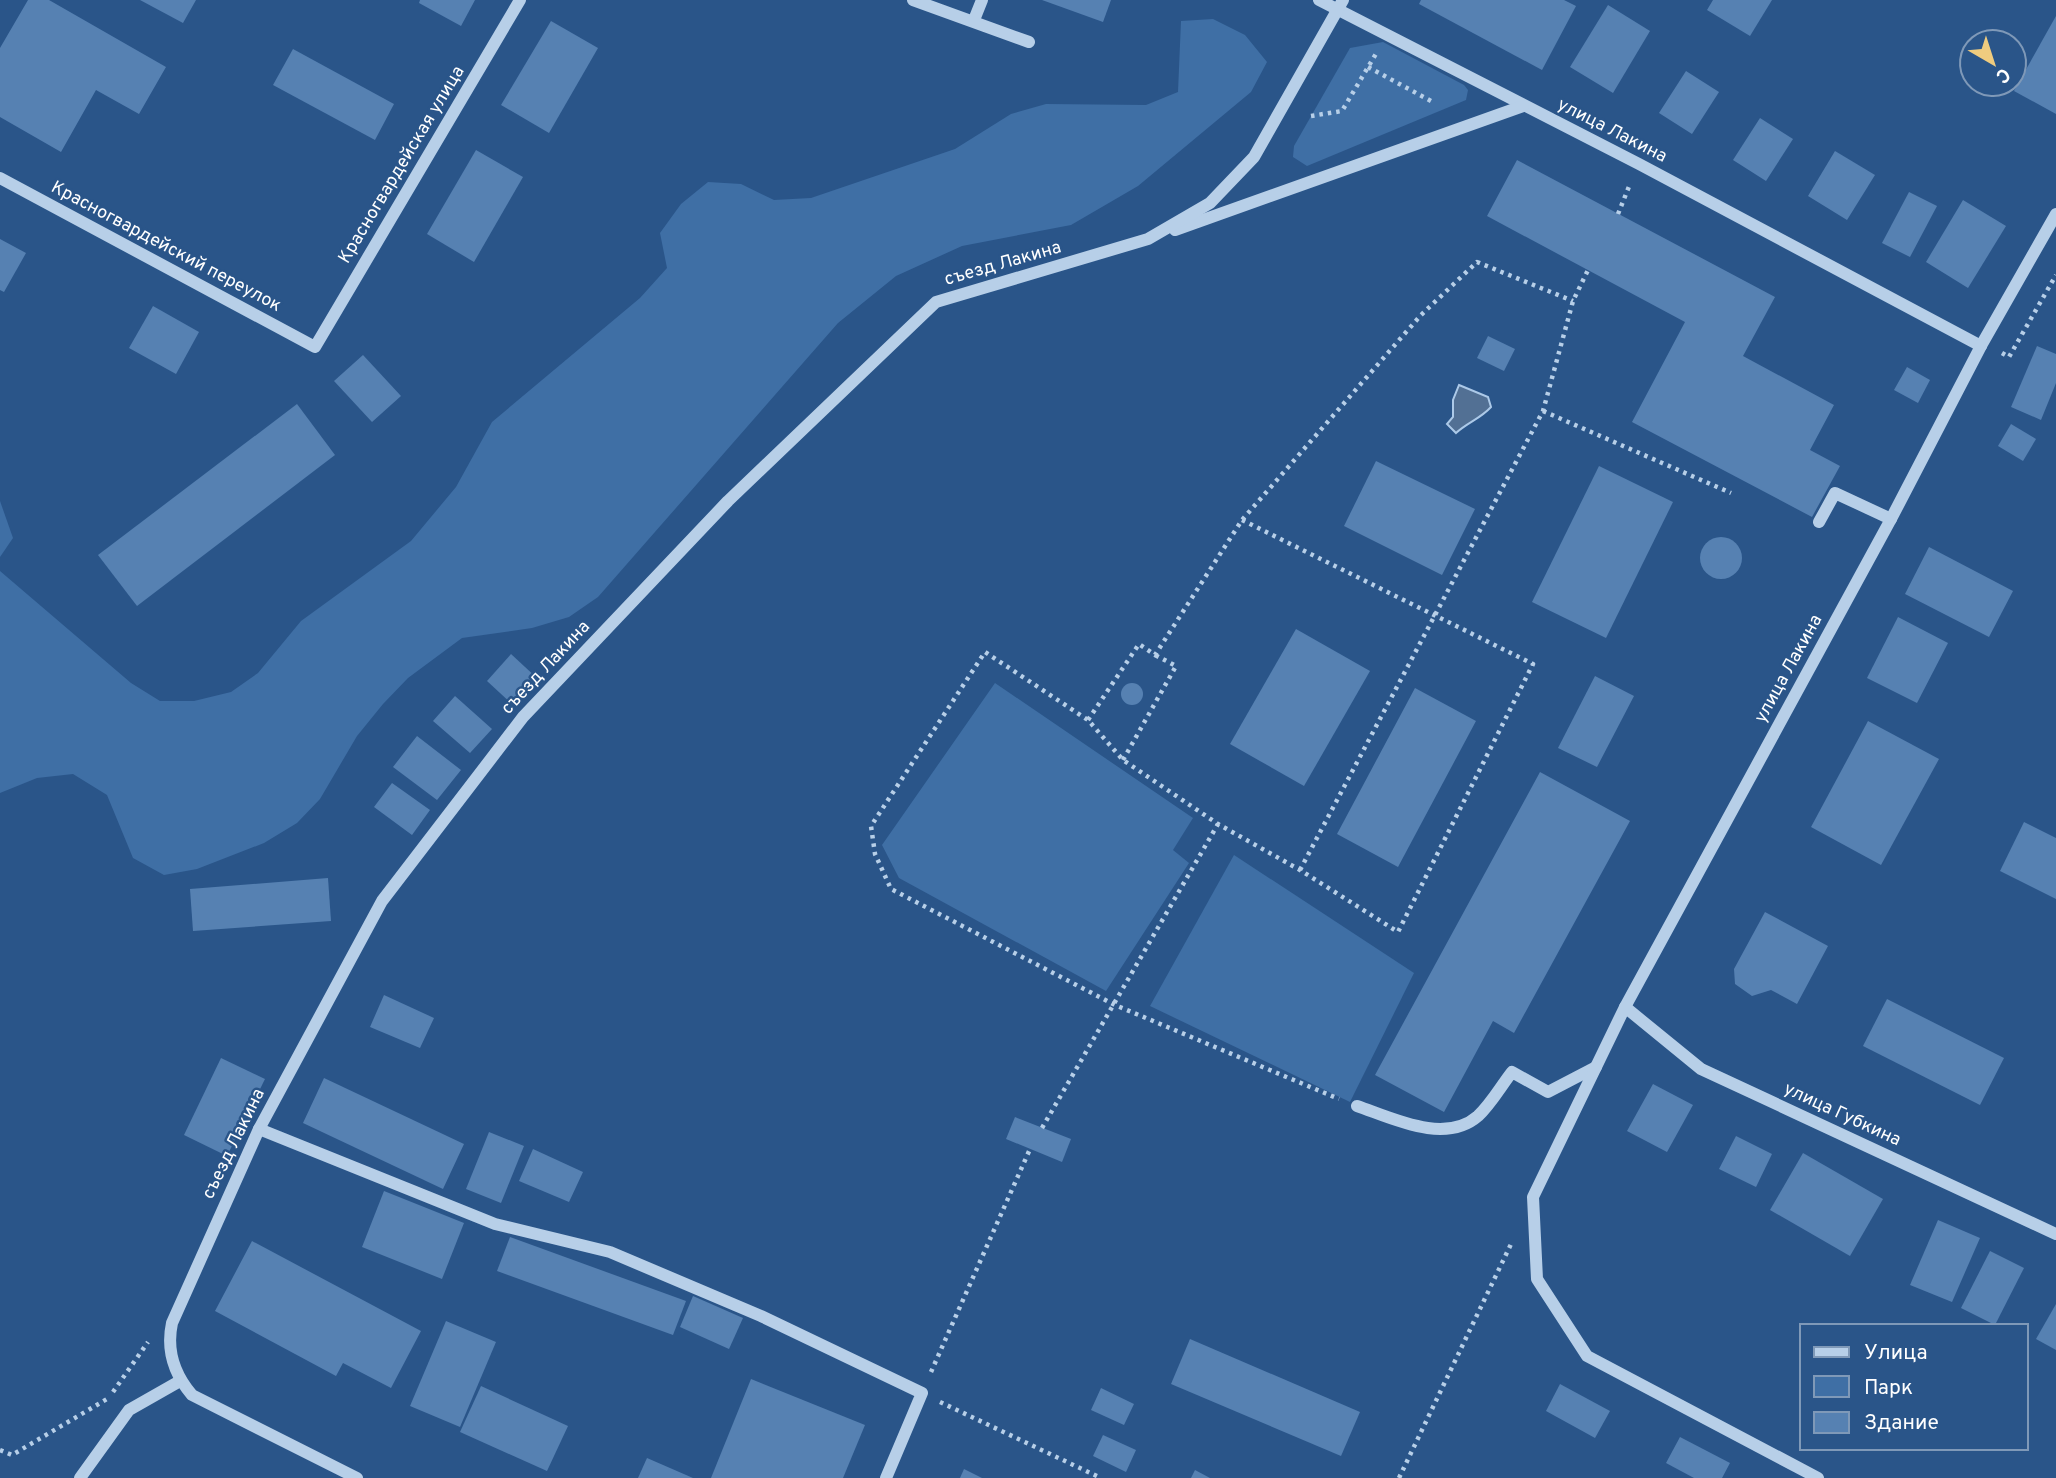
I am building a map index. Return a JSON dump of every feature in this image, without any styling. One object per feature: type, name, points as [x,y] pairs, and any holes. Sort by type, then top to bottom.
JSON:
[{"type":"street","name":"Красногвардейская улица","points":[[315,347],[520,0]]},
{"type":"street","points":[[913,0],[1029,41]]},
{"type":"street","points":[[974,20],[982,0]]},
{"type":"street","name":"улица Лакина","points":[[1319,0],[1341,4],[1523,106],[1639,164],[1981,346]]},
{"type":"street","name":"съезд Лакина","points":[[1148,239],[1210,203],[1254,157],[1341,4]]},
{"type":"street","name":"съезд Лакина","points":[[180,1381],[168,1341],[172,1323],[258,1129],[382,901],[523,717],[728,500],[936,302],[1148,239],[1523,106]]},
{"type":"street","name":"Красногвардейский переулок","points":[[0,178],[315,347]]},
{"type":"street","name":"улица Лакина","points":[[1818,1478],[1587,1356],[1537,1279],[1534,1197],[1625,1007],[1891,519],[1981,346],[2056,214]]},
{"type":"street","points":[[1819,522],[1836,493],[1891,519]]},
{"type":"street","name":"улица Губкина","points":[[1625,1007],[1701,1069],[2056,1234]]},
{"type":"street","points":[[1357,1106],[1412,1124],[1452,1130],[1477,1116],[1512,1072],[1548,1092],[1596,1067]]},
{"type":"street","points":[[258,1129],[495,1224],[610,1252],[761,1316],[922,1393],[886,1478]]},
{"type":"street","points":[[80,1478],[129,1410],[180,1381],[192,1395],[357,1478]]},
{"type":"path","points":[[1311,116],[1342,111],[1383,42]]},
{"type":"path","points":[[1368,67],[1431,101]]},
{"type":"path","points":[[1618,214],[1639,164]]},
{"type":"path","points":[[1155,655],[1242,520],[1421,315],[1478,262],[1573,301]]},
{"type":"path","points":[[1300,870],[1543,411],[1573,301],[1588,270]]},
{"type":"path","points":[[2008,357],[2056,275]]},
{"type":"path","points":[[1543,411],[1731,494]]},
{"type":"path","points":[[1242,520],[1533,664],[1398,932],[1300,870],[1218,824],[1123,760],[1088,720],[985,652],[871,827],[876,854],[891,889],[1115,1005],[1357,1106]]},
{"type":"path","points":[[1088,720],[1139,645],[1176,666],[1123,760]]},
{"type":"path","points":[[1042,1128],[1218,824]]},
{"type":"path","points":[[1030,1149],[922,1393],[1101,1478]]},
{"type":"path","points":[[1399,1478],[1516,1234]]},
{"type":"path","points":[[0,1450],[12,1455],[108,1399],[156,1331]]},
{"type":"green space","points":[[1213,19],[1245,35],[1267,62],[1251,92],[1138,186],[1071,225],[962,246],[896,276],[838,323],[598,597],[569,617],[532,628],[462,638],[408,678],[357,736],[320,799],[297,823],[264,843],[197,869],[164,875],[133,858],[107,795],[73,774],[37,778],[0,793],[0,571],[131,683],[160,701],[194,701],[231,692],[258,673],[301,621],[411,541],[456,487],[492,422],[640,298],[667,268],[660,233],[681,204],[708,182],[741,184],[774,200],[811,198],[955,149],[1011,114],[1046,104],[1146,105],[1178,92],[1181,21]]},
{"type":"green space","points":[[1383,42],[1464,85],[1468,90],[1466,100],[1307,166],[1293,157],[1294,146],[1350,48]]},
{"type":"green space","points":[[0,501],[13,538],[0,557]]},
{"type":"green space","points":[[995,683],[1193,818],[1173,850],[1189,863],[1106,991],[899,878],[882,845]]},
{"type":"green space","points":[[1234,855],[1414,973],[1350,1102],[1150,1006]]},
{"type":"shaded area","points":[[1459,385],[1488,397],[1491,407],[1456,433],[1447,424],[1453,417],[1453,400]]},
{"type":"building","points":[[28,0],[49,0],[166,67],[139,114],[96,90],[61,152],[0,117],[0,48]]},
{"type":"building","points":[[140,0],[196,0],[183,23]]},
{"type":"building","points":[[420,0],[475,0],[461,26],[419,3]]},
{"type":"building","points":[[1042,0],[1111,0],[1103,22]]},
{"type":"building","points":[[1421,0],[1564,0],[1576,6],[1542,70],[1419,4]]},
{"type":"building","points":[[1713,0],[1772,0],[1750,36],[1707,10]]},
{"type":"building","points":[[1608,5],[1650,31],[1613,93],[1570,67]]},
{"type":"building","points":[[2056,16],[2056,114],[2027,98],[2028,66]]},
{"type":"building","points":[[551,21],[598,48],[549,133],[501,105]]},
{"type":"building","points":[[293,49],[394,104],[375,140],[273,85]]},
{"type":"building","points":[[1686,71],[1719,92],[1692,134],[1659,113]]},
{"type":"building","points":[[1760,118],[1793,139],[1766,181],[1733,160]]},
{"type":"building","points":[[476,150],[523,177],[474,262],[427,234]]},
{"type":"building","points":[[1835,151],[1875,175],[1847,220],[1808,196]]},
{"type":"building","points":[[1517,160],[1775,297],[1743,356],[1834,405],[1810,450],[1840,466],[1812,517],[1632,422],[1685,322],[1487,216]]},
{"type":"building","points":[[1909,192],[1937,206],[1910,257],[1882,243]]},
{"type":"building","points":[[1963,200],[2006,226],[1968,288],[1926,262]]},
{"type":"building","points":[[0,239],[26,253],[4,292],[0,290]]},
{"type":"building","points":[[153,306],[199,332],[176,374],[129,348]]},
{"type":"building","points":[[1488,336],[1515,349],[1504,371],[1477,358]]},
{"type":"building","points":[[2037,346],[2056,354],[2056,383],[2041,420],[2011,407]]},
{"type":"building","points":[[363,355],[401,396],[372,422],[334,381]]},
{"type":"building","points":[[1907,367],[1930,380],[1918,403],[1894,390]]},
{"type":"building","points":[[297,404],[335,455],[137,606],[98,555]]},
{"type":"building","points":[[2011,424],[2036,439],[2023,461],[1998,446]]},
{"type":"building","points":[[1376,461],[1475,509],[1442,575],[1344,526]]},
{"type":"building","points":[[1599,466],[1673,502],[1606,638],[1532,602]]},
{"type":"building","points":[[1721,537],[1736,543],[1742,558],[1736,573],[1721,579],[1706,573],[1700,558],[1706,543]]},
{"type":"building","points":[[1929,547],[2013,591],[1989,637],[1905,594]]},
{"type":"building","points":[[1898,617],[1948,643],[1917,703],[1867,678]]},
{"type":"building","points":[[1296,629],[1370,671],[1304,786],[1230,744]]},
{"type":"building","points":[[511,654],[538,679],[514,706],[487,681]]},
{"type":"building","points":[[1595,676],[1634,696],[1597,767],[1558,748]]},
{"type":"building","points":[[1132,683],[1140,686],[1143,694],[1140,702],[1132,705],[1124,702],[1121,694],[1124,686]]},
{"type":"building","points":[[1415,688],[1476,721],[1398,867],[1337,834]]},
{"type":"building","points":[[455,696],[492,729],[470,753],[433,721]]},
{"type":"building","points":[[1868,721],[1939,759],[1881,865],[1811,827]]},
{"type":"building","points":[[417,736],[461,770],[437,800],[393,767]]},
{"type":"building","points":[[1540,772],[1630,821],[1514,1033],[1493,1021],[1444,1112],[1375,1075]]},
{"type":"building","points":[[392,783],[430,810],[412,835],[374,807]]},
{"type":"building","points":[[2024,822],[2056,838],[2056,899],[2000,871]]},
{"type":"building","points":[[328,878],[331,921],[193,931],[190,889]]},
{"type":"building","points":[[1765,912],[1828,946],[1797,1004],[1771,990],[1752,996],[1735,984],[1734,969]]},
{"type":"building","points":[[384,995],[434,1018],[420,1048],[370,1027]]},
{"type":"building","points":[[1887,999],[2004,1058],[1980,1105],[1863,1046]]},
{"type":"building","points":[[221,1058],[265,1079],[227,1156],[184,1135]]},
{"type":"building","points":[[324,1078],[464,1144],[443,1189],[303,1123]]},
{"type":"building","points":[[1653,1084],[1693,1105],[1667,1152],[1627,1131]]},
{"type":"building","points":[[1015,1117],[1071,1139],[1062,1162],[1006,1139]]},
{"type":"building","points":[[489,1132],[524,1146],[501,1203],[466,1189]]},
{"type":"building","points":[[1736,1136],[1772,1154],[1756,1187],[1719,1169]]},
{"type":"building","points":[[533,1149],[583,1172],[569,1202],[519,1181]]},
{"type":"building","points":[[1803,1153],[1883,1199],[1850,1256],[1770,1210]]},
{"type":"building","points":[[384,1191],[464,1223],[442,1279],[362,1247]]},
{"type":"building","points":[[1938,1220],[1980,1238],[1952,1302],[1910,1285]]},
{"type":"building","points":[[510,1237],[686,1301],[673,1335],[497,1271]]},
{"type":"building","points":[[252,1241],[421,1331],[391,1388],[343,1363],[336,1376],[215,1311]]},
{"type":"building","points":[[1990,1251],[2024,1268],[1996,1324],[1961,1308]]},
{"type":"building","points":[[693,1296],[743,1318],[729,1349],[680,1327]]},
{"type":"building","points":[[2056,1304],[2056,1350],[2036,1339]]},
{"type":"building","points":[[446,1321],[496,1342],[460,1427],[410,1406]]},
{"type":"building","points":[[1190,1339],[1360,1412],[1341,1456],[1171,1384]]},
{"type":"building","points":[[751,1379],[865,1425],[843,1478],[711,1478]]},
{"type":"building","points":[[1560,1384],[1610,1411],[1595,1438],[1546,1411]]},
{"type":"building","points":[[481,1386],[568,1426],[547,1471],[460,1432]]},
{"type":"building","points":[[1101,1388],[1134,1404],[1124,1425],[1091,1410]]},
{"type":"building","points":[[1103,1435],[1136,1450],[1126,1472],[1093,1456]]},
{"type":"building","points":[[1680,1437],[1730,1463],[1722,1478],[1694,1478],[1666,1463]]},
{"type":"building","points":[[647,1458],[693,1478],[638,1478]]},
{"type":"building","points":[[964,1469],[982,1478],[960,1478]]},
{"type":"building","points":[[1195,1470],[1210,1478],[1191,1478]]}]
